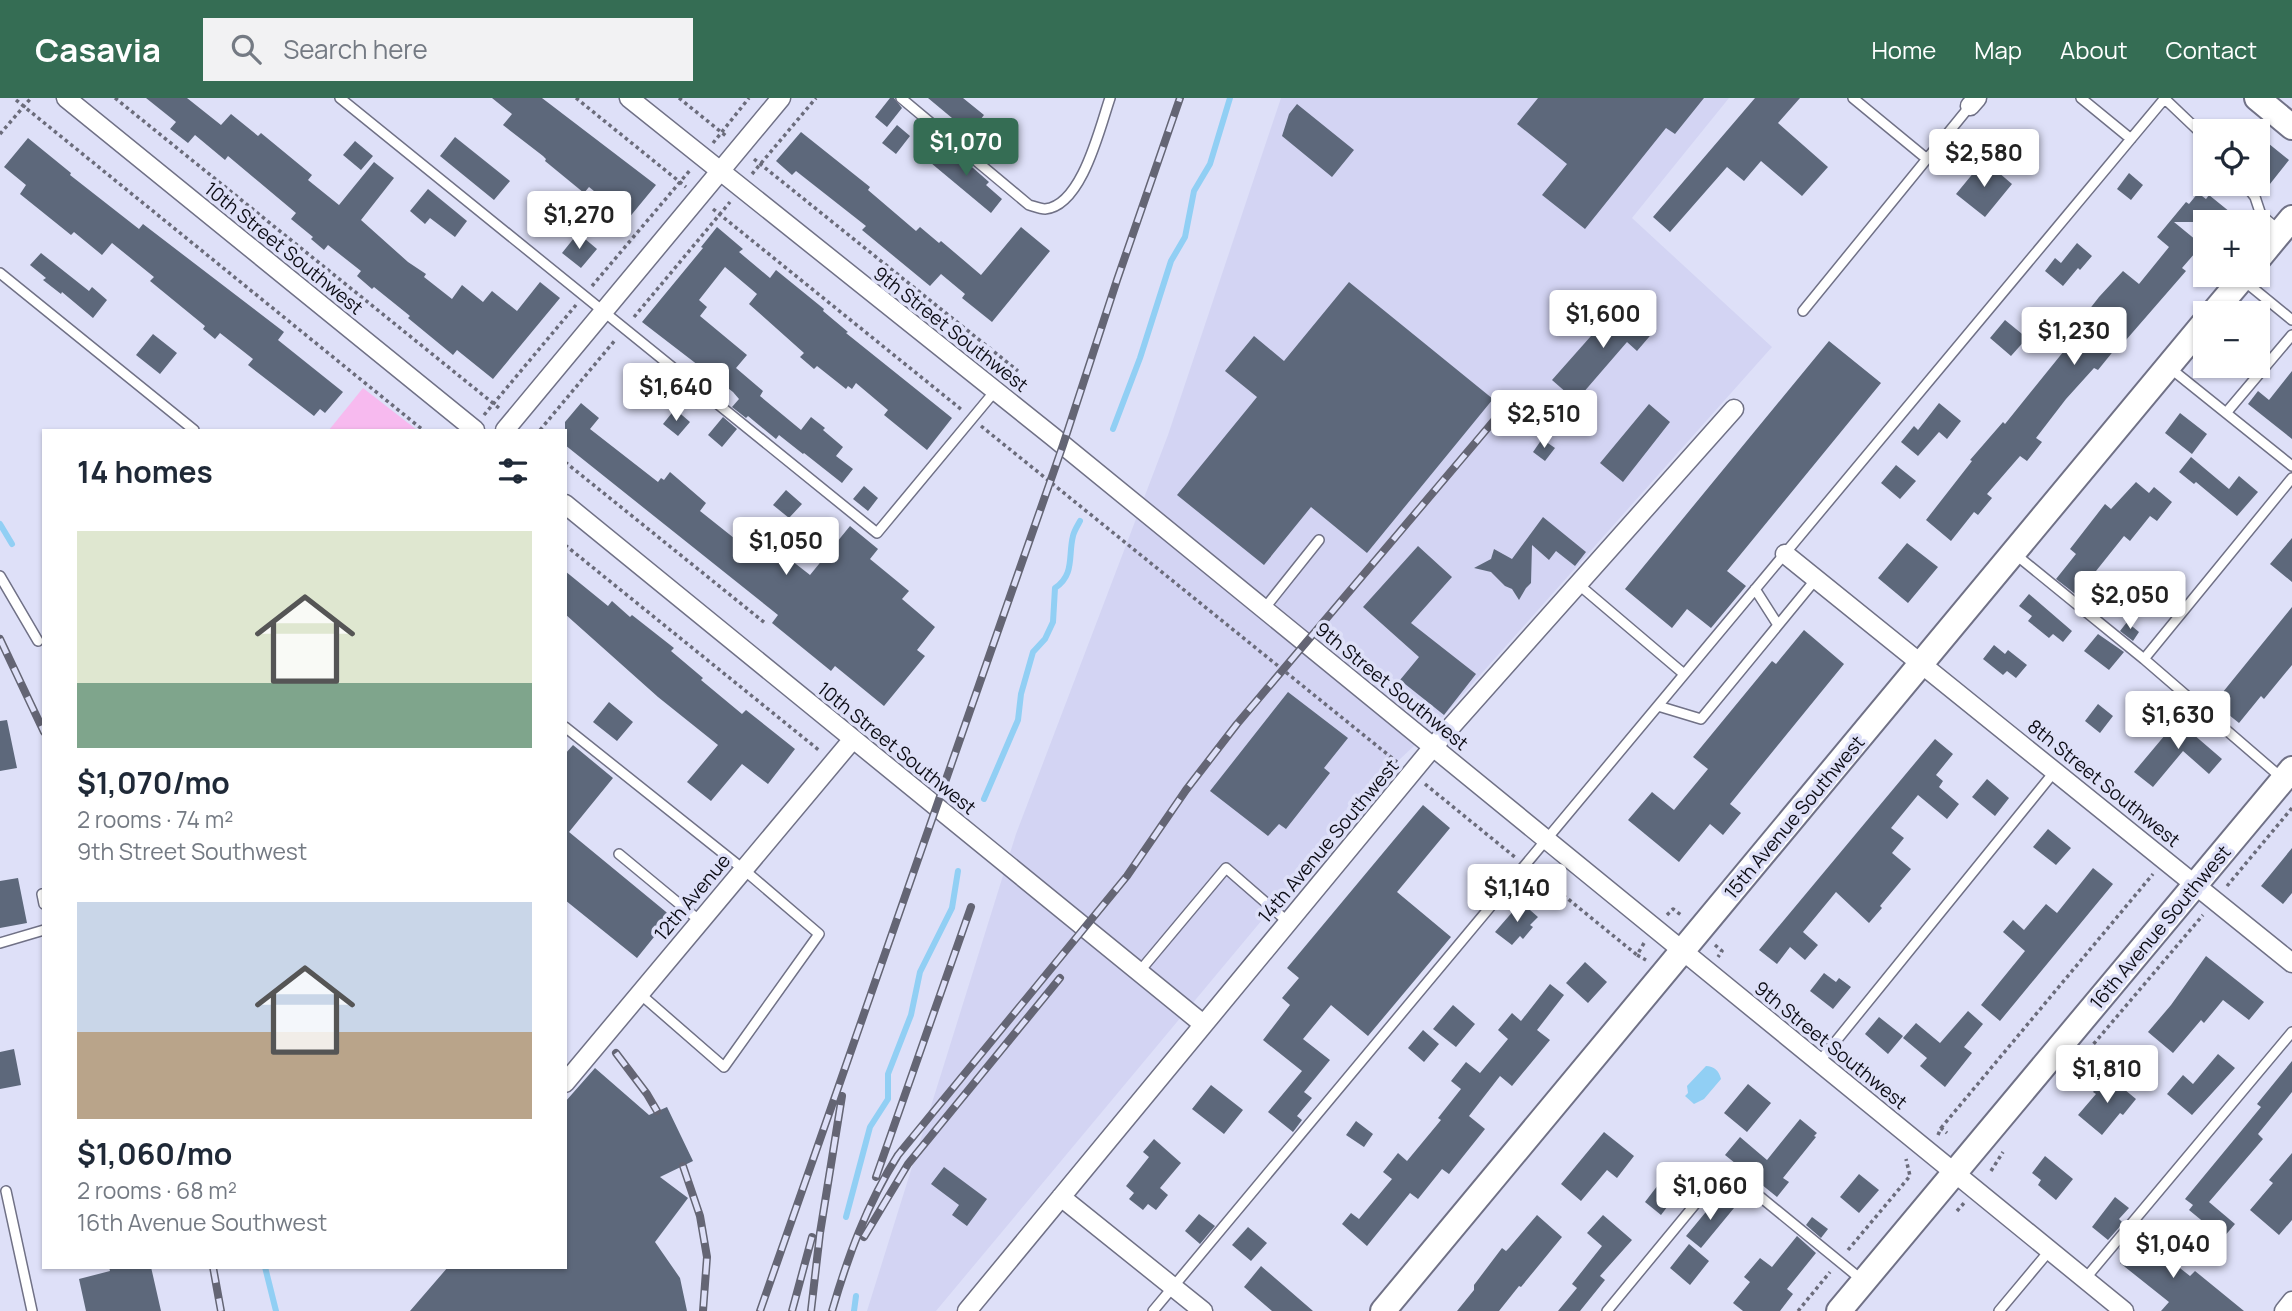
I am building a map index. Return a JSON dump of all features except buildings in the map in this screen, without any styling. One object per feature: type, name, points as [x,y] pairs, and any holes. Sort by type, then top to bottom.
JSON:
[{"type":"main road","points":[[2258,98],[2292,127]]},
{"type":"main road","points":[[2270,244],[2286,225]]},
{"type":"main road","points":[[2223,301],[2235,287]]},
{"type":"main road","name":"15th Avenue Southwest","points":[[1382,1311],[2193,337]]},
{"type":"main road","name":"16th Avenue Southwest","points":[[1839,1311],[2288,774]]},
{"type":"street","name":"10th Street Southwest","points":[[66,98],[474,429]]},
{"type":"street","name":"9th Street Southwest","points":[[629,98],[1264,609],[2124,1311]]},
{"type":"street","points":[[506,429],[781,98]]},
{"type":"street","name":"14th Avenue Southwest","points":[[967,1311],[1433,747],[1734,409]]},
{"type":"street","name":"10th Street Southwest","points":[[567,506],[1203,1024]]},
{"type":"street","name":"8th Street Southwest","points":[[1785,554],[2292,963]]},
{"type":"street","name":"12th Avenue","points":[[567,1081],[853,739]]},
{"type":"street","points":[[1061,1197],[1203,1311]]},
{"type":"street","points":[[2284,1311],[2292,1301]]},
{"type":"lane","points":[[340,98],[877,533],[995,391]]},
{"type":"lane","points":[[901,98],[1028,205],[1045,209],[1066,199],[1083,177],[1110,98]]},
{"type":"lane","points":[[1853,98],[1927,159]]},
{"type":"lane","points":[[2081,98],[2131,139]]},
{"type":"lane","points":[[1153,1311],[2165,98],[2193,125]]},
{"type":"lane","points":[[1803,312],[1974,102]]},
{"type":"lane","points":[[2254,196],[2261,215],[2286,225]]},
{"type":"lane","points":[[0,273],[193,429]]},
{"type":"lane","points":[[2254,287],[2292,320]]},
{"type":"lane","points":[[2226,413],[2292,335]]},
{"type":"lane","points":[[2168,367],[2292,466]]},
{"type":"lane","points":[[2144,659],[2292,478]]},
{"type":"lane","points":[[1264,609],[1319,540]]},
{"type":"lane","points":[[2014,553],[2288,774]]},
{"type":"lane","points":[[0,576],[38,641]]},
{"type":"lane","points":[[1658,706],[1701,719],[1817,579]]},
{"type":"lane","points":[[1578,584],[1684,674]]},
{"type":"lane","points":[[1755,589],[1778,625]]},
{"type":"lane","points":[[567,729],[743,869],[819,934],[724,1067],[639,993]]},
{"type":"lane","points":[[1819,1062],[2055,771]]},
{"type":"lane","points":[[619,854],[700,920]]},
{"type":"lane","points":[[1139,972],[1226,868],[1288,922]]},
{"type":"lane","points":[[0,943],[42,931]]},
{"type":"lane","points":[[2085,1279],[2292,1032]]},
{"type":"lane","points":[[1608,1311],[1725,1168],[1864,1281]]},
{"type":"lane","points":[[6,1191],[32,1311]]},
{"type":"lane","points":[[1999,1311],[2050,1250]]},
{"type":"path","points":[[0,134],[30,98]]},
{"type":"path","points":[[115,98],[500,410]]},
{"type":"path","points":[[576,98],[685,187]]},
{"type":"path","points":[[679,98],[730,139]]},
{"type":"path","points":[[712,144],[749,98]]},
{"type":"path","points":[[751,176],[816,98]]},
{"type":"path","points":[[16,100],[422,429]]},
{"type":"path","points":[[753,158],[1018,371]]},
{"type":"path","points":[[541,429],[731,200]]},
{"type":"path","points":[[713,209],[1399,763]]},
{"type":"path","points":[[567,464],[765,623]]},
{"type":"path","points":[[567,547],[820,751]]},
{"type":"path","points":[[2225,888],[2292,808]]},
{"type":"path","points":[[1937,1136],[2165,860]]},
{"type":"path","points":[[1667,915],[1673,909],[1681,915]]},
{"type":"path","points":[[2080,1061],[2203,915]]},
{"type":"path","points":[[1709,939],[1722,951],[1716,959]]},
{"type":"path","points":[[1644,943],[1637,955],[1646,960]]},
{"type":"path","points":[[1941,1128],[1947,1133]]},
{"type":"path","points":[[1986,1176],[2006,1147]]},
{"type":"path","points":[[1798,1311],[1910,1176],[1907,1159],[1897,1151]]},
{"type":"path","points":[[1909,1171],[1916,1163]]},
{"type":"path","points":[[1986,1166],[1991,1171]]},
{"type":"path","points":[[1957,1211],[1965,1201]]},
{"type":"shaded area","points":[[1281,98],[1729,98],[1632,218],[1772,347],[1433,728],[1382,776],[936,1311],[867,1311],[1016,834],[1168,435]]},
{"type":"shaded area","points":[[363,388],[416,429],[330,429]]},
{"type":"shaded area","points":[[1706,1066],[1716,1070],[1721,1079],[1704,1099],[1694,1104],[1685,1096],[1688,1093],[1687,1086]]},
{"type":"waterway","points":[[1113,429],[1140,358],[1171,261],[1185,237],[1194,191],[1210,164],[1230,98]]},
{"type":"waterway","points":[[984,799],[1018,720],[1021,694],[1033,652],[1045,639],[1053,622],[1055,588],[1066,577],[1073,536],[1080,521]]},
{"type":"waterway","points":[[0,524],[12,544]]},
{"type":"waterway","points":[[846,1217],[870,1127],[888,1099],[888,1074],[911,1015],[920,972],[952,908],[958,871]]},
{"type":"waterway","points":[[266,1269],[276,1311]]},
{"type":"waterway","points":[[854,1311],[856,1296]]},
{"type":"railway","points":[[760,1311],[1063,445],[1180,98]]},
{"type":"railway","points":[[832,1311],[859,1231],[898,1155],[1127,876],[1186,790],[1237,724],[1497,417]]},
{"type":"railway","points":[[0,639],[42,728]]},
{"type":"railway","points":[[876,1177],[971,907]]},
{"type":"railway","points":[[864,1237],[908,1164],[1060,978]]},
{"type":"railway","points":[[616,1053],[657,1111]]},
{"type":"railway","points":[[811,1311],[820,1233],[842,1096]]},
{"type":"railway","points":[[683,1166],[700,1216],[707,1257],[703,1311]]},
{"type":"railway","points":[[792,1311],[812,1237]]},
{"type":"railway","points":[[213,1269],[221,1311]]}]
